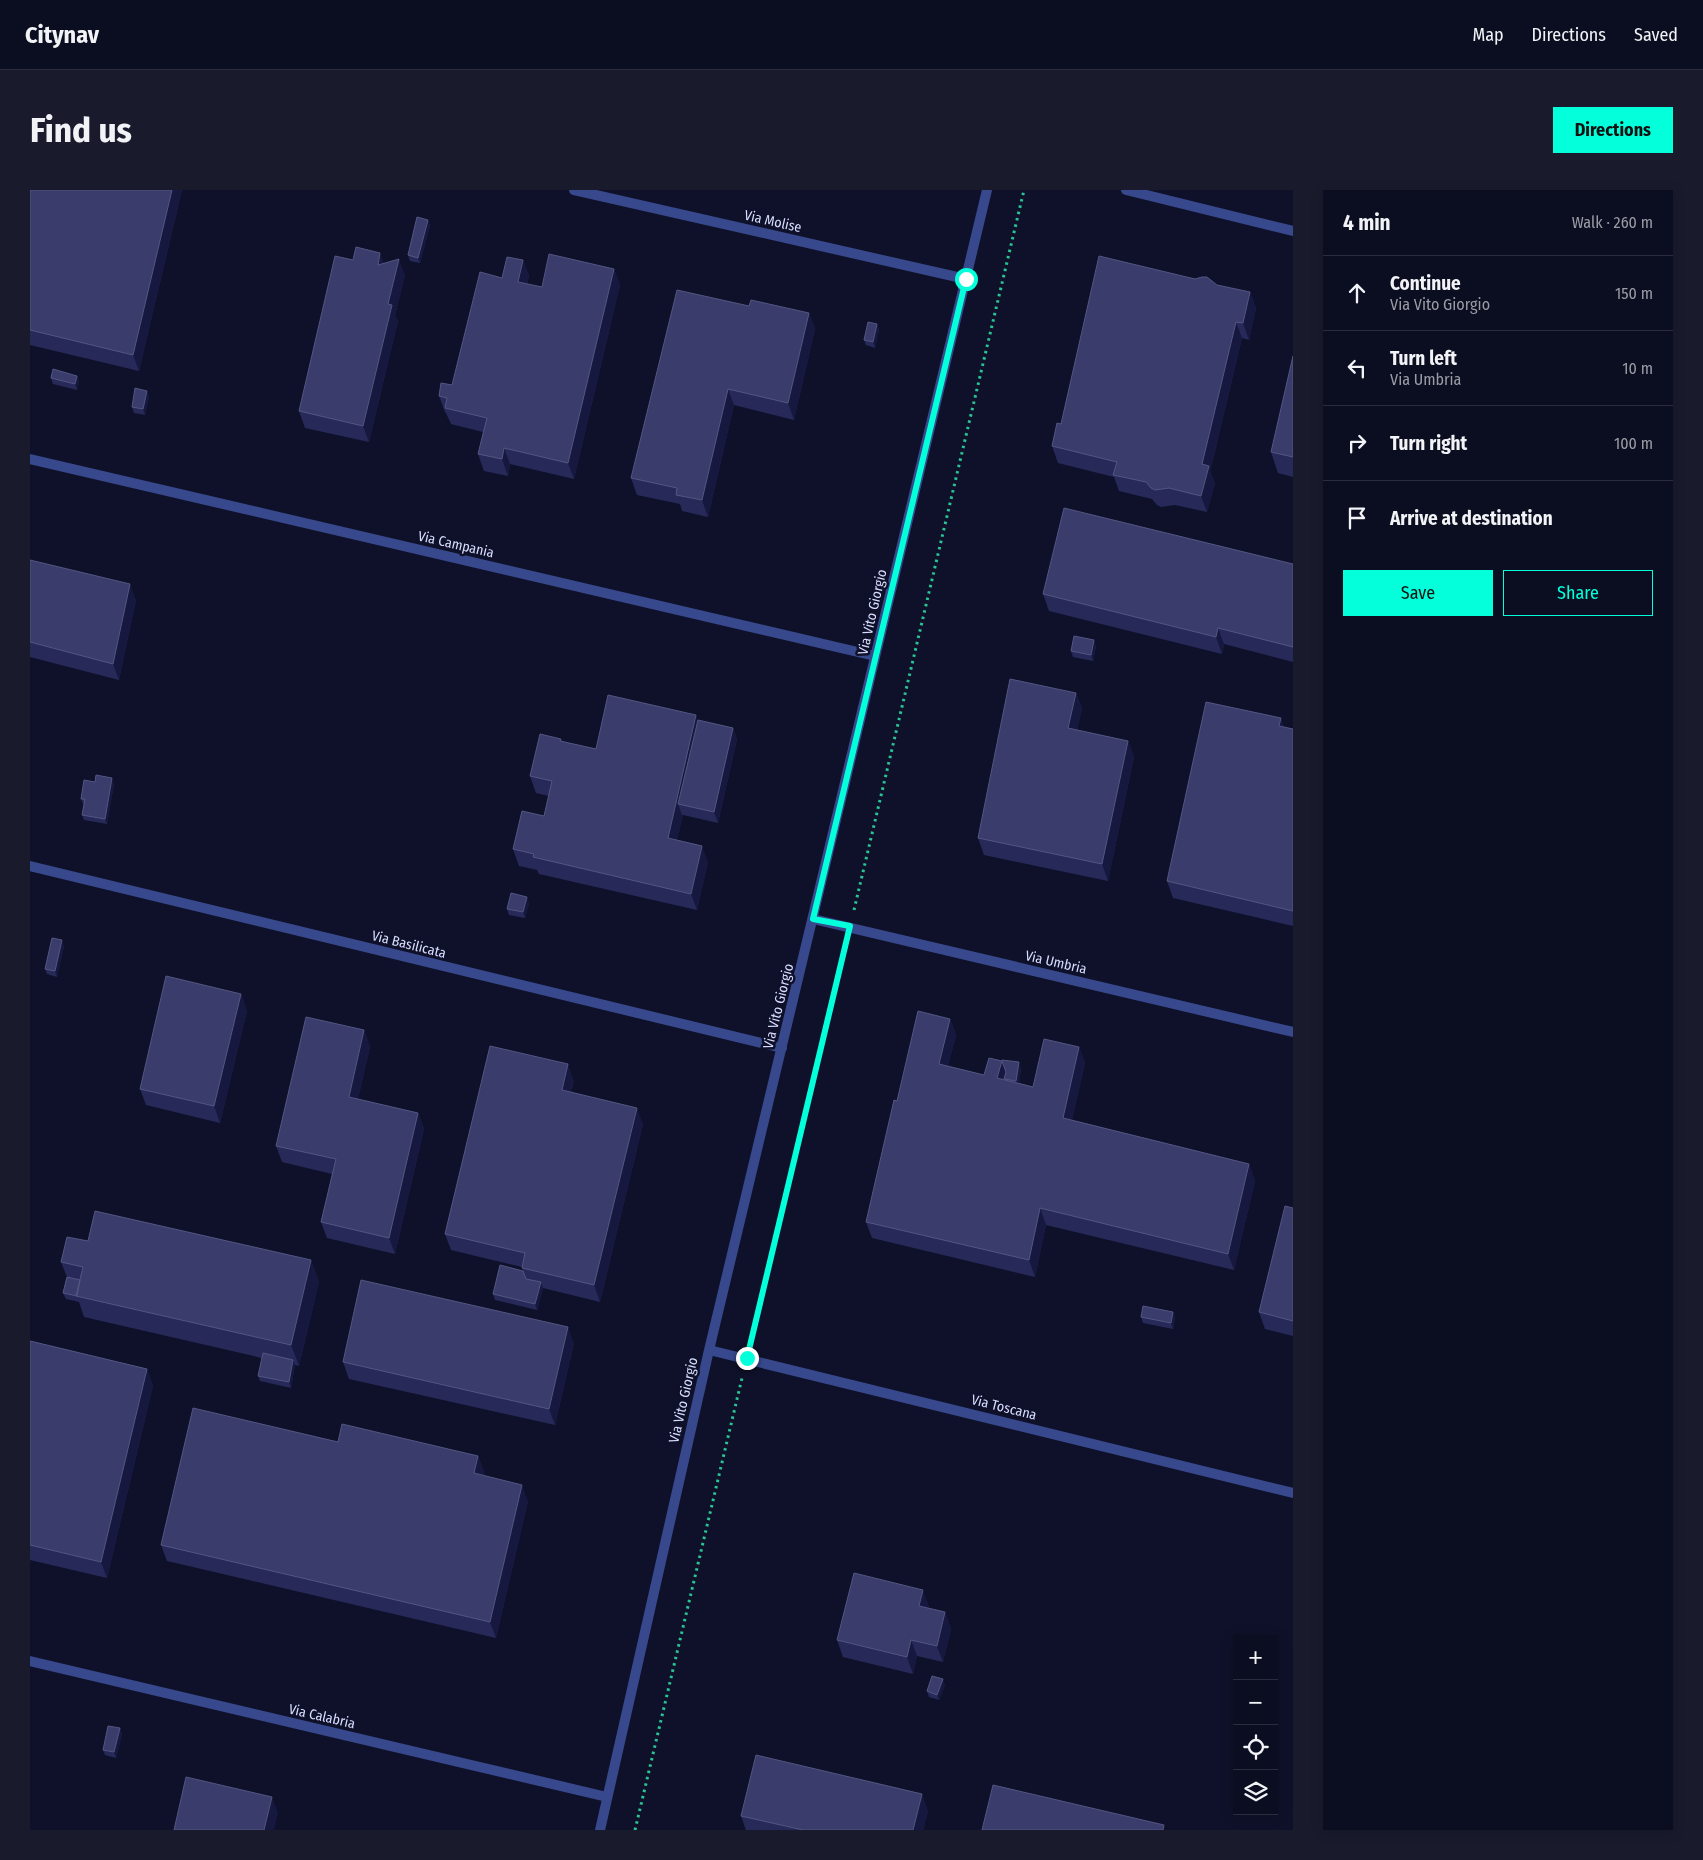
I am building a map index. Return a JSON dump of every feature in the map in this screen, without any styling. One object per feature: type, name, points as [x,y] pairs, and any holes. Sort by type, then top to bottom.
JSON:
[{"type":"street","name":"Via Molise","points":[[574,190],[966,279]]},
{"type":"street","name":"Via Vito Giorgio","points":[[600,1830],[709,1350],[987,190]]},
{"type":"street","points":[[1126,190],[1293,231]]},
{"type":"street","name":"Via Campania","points":[[30,460],[876,656]]},
{"type":"street","name":"Via Basilicata","points":[[30,866],[782,1048]]},
{"type":"street","name":"Via Umbria","points":[[813,919],[850,926],[1293,1032]]},
{"type":"street","name":"Via Toscana","points":[[709,1350],[1293,1493]]},
{"type":"street","name":"Via Calabria","points":[[30,1661],[607,1797]]},
{"type":"path","points":[[635,1830],[1024,190]]},
{"type":"building","points":[[30,190],[172,190],[133,355],[30,330]]},
{"type":"building","points":[[417,217],[428,220],[418,258],[408,255]]},
{"type":"building","points":[[356,247],[380,253],[378,265],[399,259],[388,304],[392,305],[363,426],[299,411],[335,256],[353,260]]},
{"type":"building","points":[[549,254],[614,269],[568,463],[504,448],[502,459],[478,454],[487,418],[445,408],[447,398],[439,396],[441,383],[452,385],[480,272],[502,278],[507,257],[523,260],[518,282],[542,287]]},
{"type":"building","points":[[1099,256],[1195,279],[1207,277],[1217,285],[1250,292],[1243,323],[1236,322],[1202,464],[1209,466],[1201,496],[1169,488],[1155,490],[1146,482],[1113,475],[1117,462],[1052,446],[1057,423],[1061,424]]},
{"type":"building","points":[[677,290],[749,306],[751,300],[809,313],[788,403],[728,389],[702,500],[676,495],[677,488],[631,478]]},
{"type":"building","points":[[868,322],[877,324],[873,342],[864,340]]},
{"type":"building","points":[[1293,356],[1293,457],[1271,452]]},
{"type":"building","points":[[53,369],[77,376],[75,384],[51,378]]},
{"type":"building","points":[[135,388],[147,391],[143,409],[132,407]]},
{"type":"building","points":[[1064,508],[1293,564],[1293,647],[1218,628],[1216,637],[1043,594]]},
{"type":"building","points":[[30,560],[130,584],[113,664],[30,642]]},
{"type":"building","points":[[1074,636],[1094,640],[1091,655],[1071,651]]},
{"type":"building","points":[[1010,679],[1076,693],[1068,728],[1128,741],[1102,864],[978,838]]},
{"type":"building","points":[[608,695],[696,715],[668,838],[702,846],[691,894],[533,857],[534,854],[513,849],[522,811],[544,816],[552,781],[530,776],[540,734],[561,739],[560,741],[596,749]]},
{"type":"building","points":[[1206,702],[1281,718],[1279,726],[1293,729],[1293,911],[1167,881]]},
{"type":"building","points":[[698,720],[733,728],[714,812],[678,804]]},
{"type":"building","points":[[96,775],[112,778],[105,819],[82,815],[85,799],[81,799],[84,780],[95,782]]},
{"type":"building","points":[[511,893],[527,897],[523,912],[507,909]]},
{"type":"building","points":[[52,938],[62,940],[55,971],[45,969]]},
{"type":"building","points":[[166,976],[241,994],[214,1106],[140,1089]]},
{"type":"building","points":[[918,1011],[950,1019],[939,1064],[984,1075],[989,1058],[1002,1061],[997,1078],[1033,1087],[1044,1039],[1079,1047],[1063,1118],[1249,1164],[1228,1254],[1040,1208],[1029,1260],[866,1222],[894,1100],[897,1101]]},
{"type":"building","points":[[306,1017],[364,1030],[349,1097],[418,1113],[389,1238],[321,1222],[336,1159],[276,1146]]},
{"type":"building","points":[[490,1046],[568,1064],[562,1090],[637,1108],[594,1285],[522,1268],[525,1253],[445,1234]]},
{"type":"building","points":[[1002,1060],[1019,1062],[1016,1081],[1004,1079],[1006,1072]]},
{"type":"building","points":[[1285,1206],[1293,1208],[1293,1321],[1259,1312]]},
{"type":"building","points":[[95,1211],[311,1260],[291,1345],[76,1296],[83,1267],[61,1262],[67,1237],[88,1241]]},
{"type":"building","points":[[500,1265],[523,1271],[526,1279],[541,1282],[535,1304],[493,1294]]},
{"type":"building","points":[[67,1277],[80,1280],[77,1296],[63,1293]]},
{"type":"building","points":[[361,1280],[568,1327],[549,1409],[343,1362]]},
{"type":"building","points":[[1143,1306],[1173,1312],[1171,1323],[1141,1317]]},
{"type":"building","points":[[30,1341],[147,1369],[101,1562],[30,1545]]},
{"type":"building","points":[[263,1353],[293,1360],[289,1382],[258,1376]]},
{"type":"building","points":[[193,1408],[338,1442],[342,1424],[478,1456],[474,1473],[522,1485],[490,1622],[161,1545]]},
{"type":"building","points":[[854,1573],[923,1590],[919,1606],[945,1612],[937,1646],[911,1640],[907,1657],[837,1640]]},
{"type":"building","points":[[932,1676],[943,1679],[937,1695],[927,1691]]},
{"type":"building","points":[[108,1726],[120,1728],[114,1752],[103,1750]]},
{"type":"building","points":[[756,1755],[922,1794],[913,1830],[803,1830],[741,1816]]},
{"type":"building","points":[[186,1777],[272,1797],[264,1830],[174,1830]]},
{"type":"building","points":[[993,1785],[1164,1825],[1163,1830],[982,1830]]},
{"type":"route","points":[[747,1358],[850,926],[813,919],[966,279]]}]
